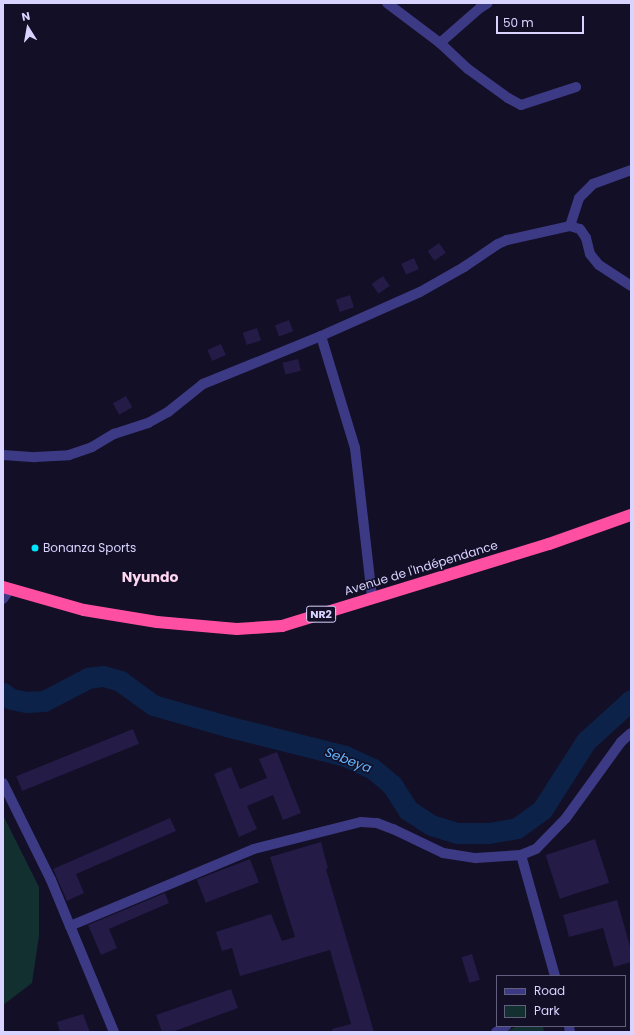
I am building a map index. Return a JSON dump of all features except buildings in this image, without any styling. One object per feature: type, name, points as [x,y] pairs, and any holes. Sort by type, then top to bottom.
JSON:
[{"type":"highway","name":"Avenue de l'Indépendance","points":[[5,592],[38,595],[84,610],[157,622],[236,629],[282,626],[372,597],[549,544],[631,515]]},
{"type":"street","points":[[387,3],[440,43],[468,69],[508,98],[521,105],[576,87]]},
{"type":"street","points":[[440,43],[480,8],[488,3]]},
{"type":"street","points":[[570,226],[579,198],[593,184],[631,170]]},
{"type":"street","points":[[3,456],[35,458],[69,455],[92,447],[114,434],[148,423],[168,412],[203,384],[320,336],[420,292],[464,268],[498,244],[507,240],[570,226],[580,230],[586,238],[590,254],[599,265],[631,286]]},
{"type":"street","points":[[320,336],[355,448],[372,597]]},
{"type":"street","points":[[70,926],[254,849],[361,822],[376,823],[393,829],[443,853],[476,858],[521,855],[536,849],[566,818],[621,742],[631,733]]},
{"type":"street","points":[[3,783],[51,880],[114,1032]]},
{"type":"street","points":[[521,855],[555,975]]},
{"type":"green space","points":[[3,815],[39,887],[39,936],[32,983],[3,1005]]},
{"type":"green space","points":[[515,1027],[543,1027],[544,1032],[506,1032]]},
{"type":"waterway","name":"Sebeya","points":[[3,693],[11,699],[26,702],[44,701],[88,678],[103,676],[120,681],[153,705],[226,726],[345,756],[373,769],[392,785],[408,810],[431,825],[458,833],[489,833],[517,828],[542,810],[586,741],[631,700]]},
{"type":"place","name":"Bonanza Sports","points":[[35,548]]},
{"type":"district","name":"Nyundo","points":[[150,577]]}]
